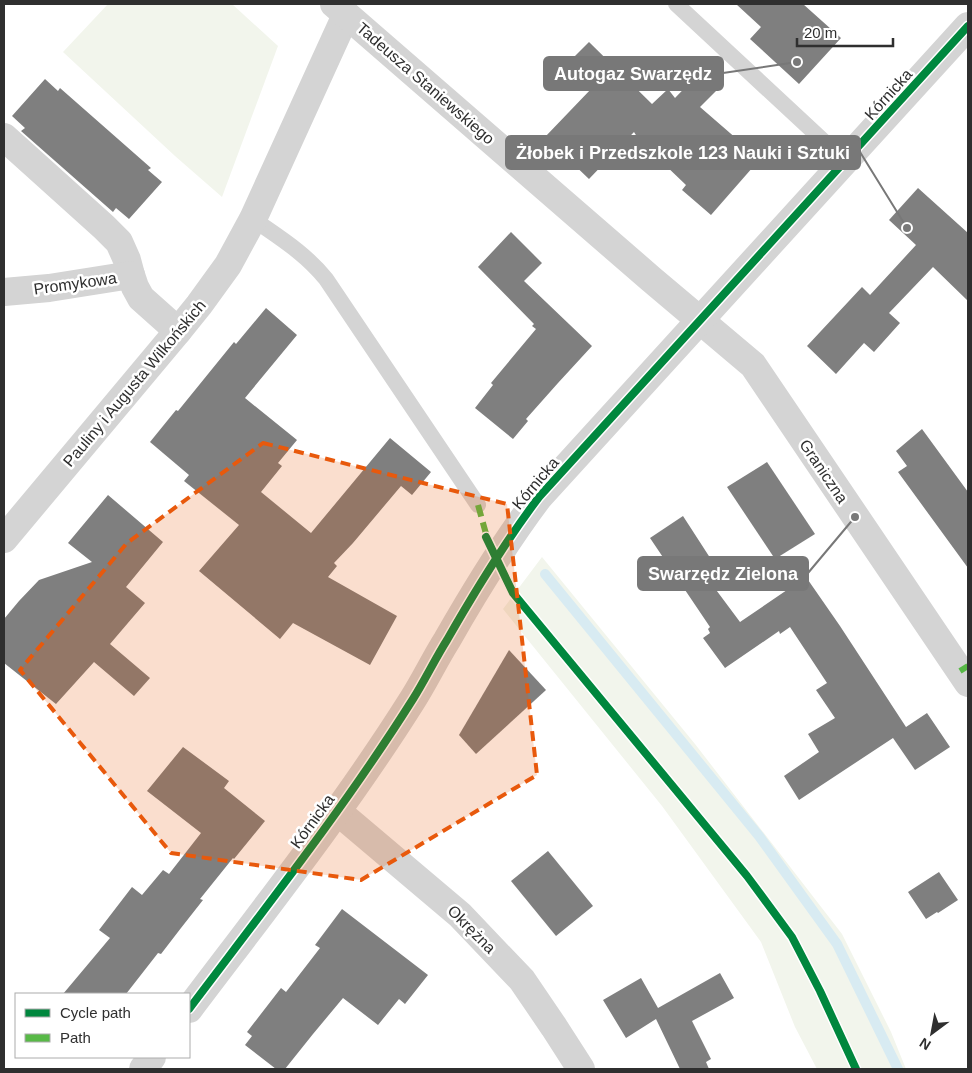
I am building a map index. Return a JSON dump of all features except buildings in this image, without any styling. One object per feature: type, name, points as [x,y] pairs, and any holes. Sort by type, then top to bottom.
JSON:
[{"type":"street","name":"Pauliny i Augusta Wilkońskich","points":[[4,539],[178,331],[228,265],[253,219],[340,9]]},
{"type":"street","name":"Tadeusza Staniewskiego","points":[[340,9],[700,320]]},
{"type":"street","name":"Kórnicka","points":[[190,1008],[337,811],[414,698],[452,630],[496,558],[539,497],[968,26]]},
{"type":"street","points":[[4,137],[119,242],[131,275]]},
{"type":"street","name":"Promykowa","points":[[4,292],[49,288],[131,275],[141,298],[178,331]]},
{"type":"street","name":"Graniczna","points":[[700,320],[753,365],[966,673]]},
{"type":"street","name":"Okrężna","points":[[337,811],[453,909],[522,980],[581,1069]]},
{"type":"street","points":[[142,1069],[151,1058]]},
{"type":"lane","points":[[676,4],[845,161]]},
{"type":"lane","points":[[253,219],[301,253],[315,265],[326,279],[478,506]]},
{"type":"highlighted area","points":[[263,443],[507,504],[537,775],[361,880],[171,853],[20,670],[127,543]]},
{"type":"shaded area","points":[[108,4],[232,4],[278,46],[222,197],[63,52]]},
{"type":"shaded area","points":[[542,557],[695,744],[842,934],[891,1032],[906,1069],[817,1069],[795,1027],[761,942],[662,806],[503,609]]},
{"type":"waterway","points":[[545,574],[759,836],[837,944],[898,1069]]},
{"type":"marked path","points":[[478,505],[488,541]]},
{"type":"marked path","points":[[960,671],[968,666]]},
{"type":"cycle path","points":[[190,1008],[360,779],[413,699],[491,567],[539,497],[968,26]]},
{"type":"cycle path","points":[[486,537],[513,593],[747,876],[792,937],[820,991],[856,1069]]},
{"type":"place","name":"Autogaz Swarzędz","points":[[797,62]]},
{"type":"place","name":"Żłobek i Przedszkole 123 Nauki i Sztuki","points":[[907,228]]},
{"type":"place","name":"Swarzędz Zielona","points":[[855,517]]}]
